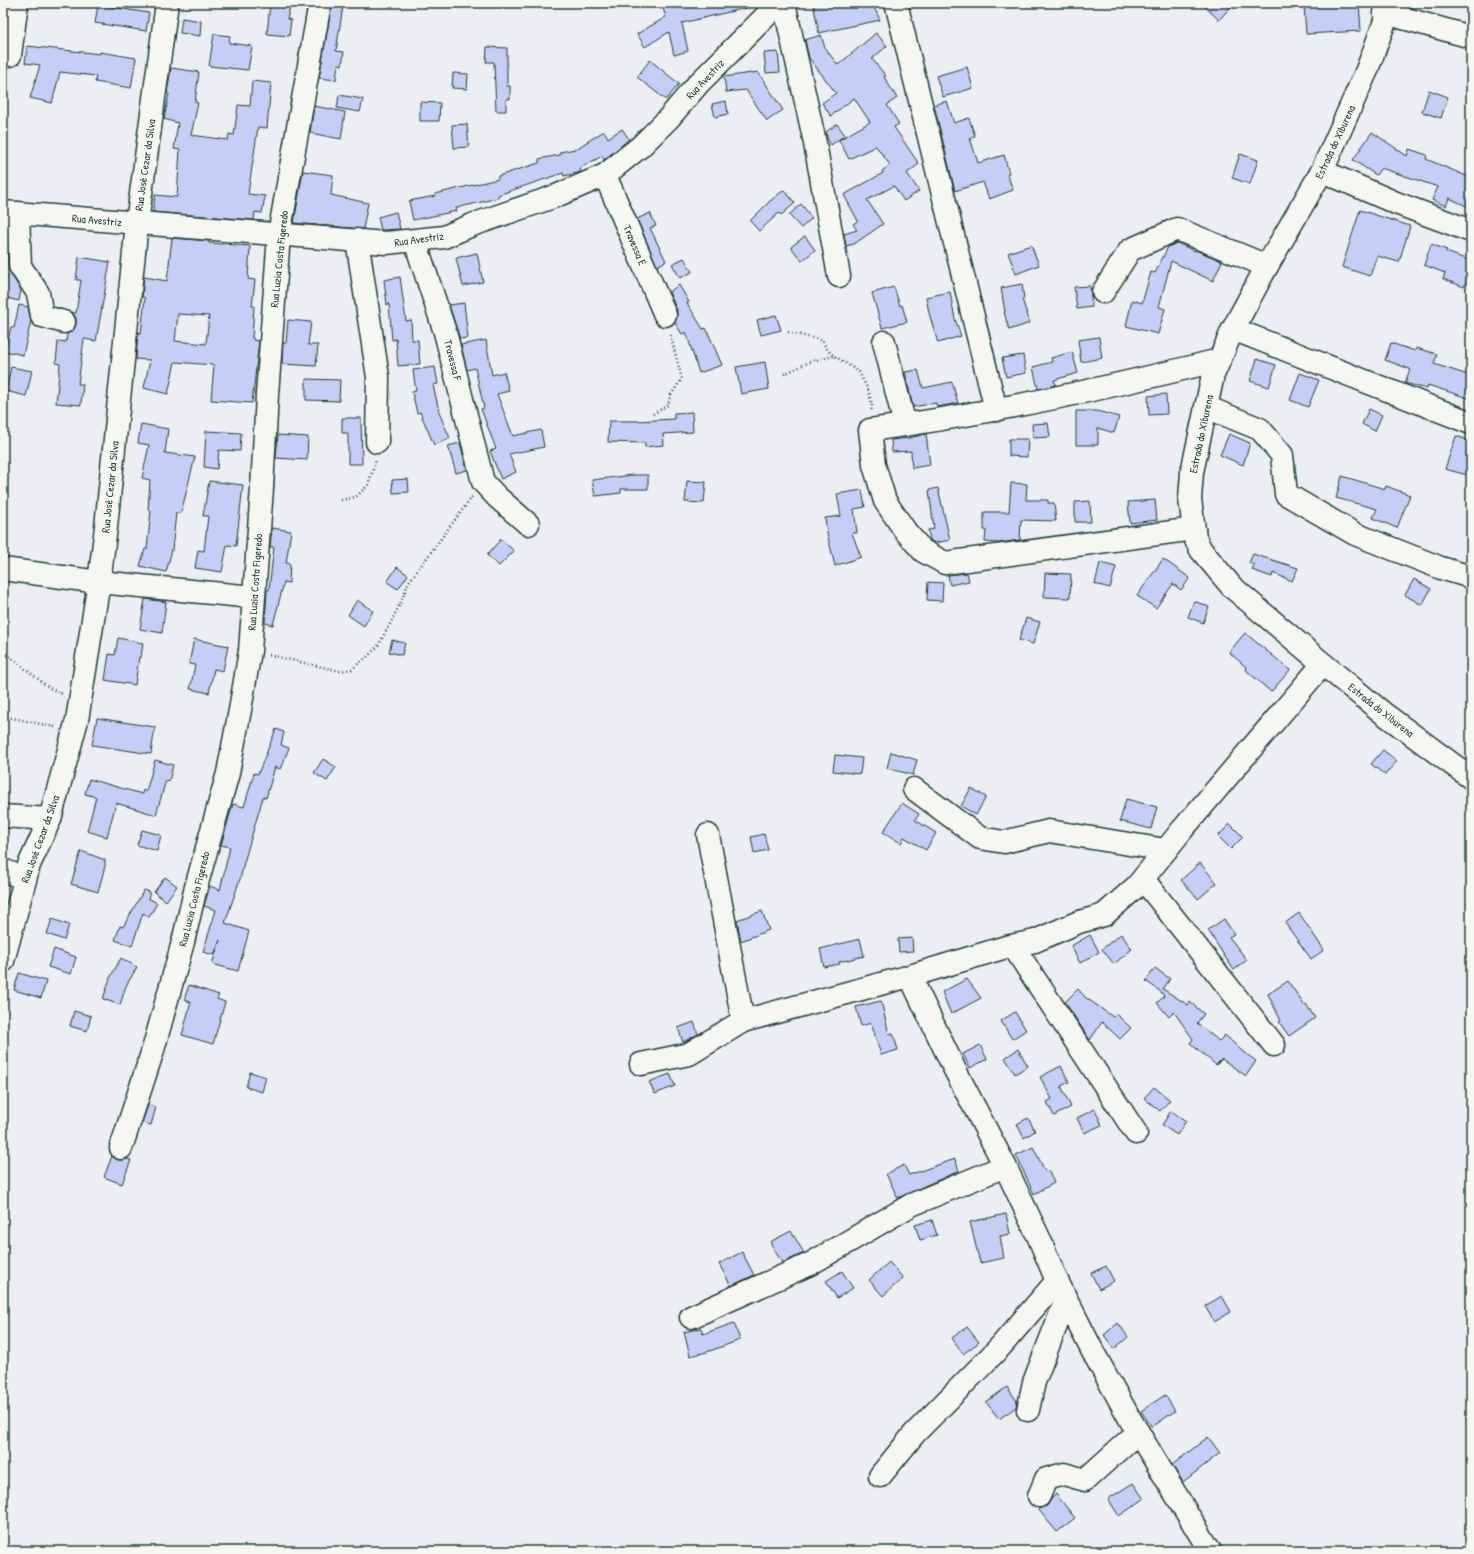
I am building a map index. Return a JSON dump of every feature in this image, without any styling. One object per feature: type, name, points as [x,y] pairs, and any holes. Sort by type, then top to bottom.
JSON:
[{"type":"street","points":[[10,54],[17,3]]},
{"type":"street","name":"Rua José Cezar da Silva","points":[[3,961],[29,865],[50,819],[75,732],[99,582],[137,223],[167,3]]},
{"type":"street","name":"Rua Luzia Costa Figeredo","points":[[121,1148],[153,1050],[228,773],[250,651],[279,235],[320,3]]},
{"type":"street","name":"Rua Avestriz","points":[[11,213],[386,243],[415,241],[444,236],[556,196],[604,175],[641,146],[668,119],[698,84],[779,3]]},
{"type":"street","points":[[784,3],[814,138],[838,276]]},
{"type":"street","points":[[896,3],[996,410]]},
{"type":"street","points":[[1386,8],[1471,37]]},
{"type":"street","name":"Estrada do Xiburena","points":[[1386,8],[1385,21],[1367,70],[1322,171],[1233,330],[1213,375],[1192,472],[1190,499],[1195,538],[1201,550],[1232,587],[1383,713],[1471,778]]},
{"type":"street","points":[[1322,171],[1396,203],[1471,231]]},
{"type":"street","name":"Travessa E","points":[[604,175],[665,315]]},
{"type":"street","points":[[11,213],[20,266],[38,293],[42,316],[64,322]]},
{"type":"street","points":[[1103,292],[1130,250],[1177,229],[1268,266]]},
{"type":"street","points":[[357,240],[378,377],[377,442]]},
{"type":"street","name":"Travessa F","points":[[415,241],[445,332],[483,482]]},
{"type":"street","points":[[1233,330],[1471,423]]},
{"type":"street","points":[[884,342],[905,425]]},
{"type":"street","points":[[1194,529],[945,563],[923,551],[906,532],[885,501],[874,465],[870,430],[996,410],[1140,380],[1219,360]]},
{"type":"street","points":[[1206,406],[1260,428],[1282,455],[1286,494],[1355,534],[1441,568],[1471,577]]},
{"type":"street","points":[[483,482],[497,497],[528,524]]},
{"type":"street","points":[[3,569],[99,582],[253,597]]},
{"type":"street","points":[[641,1064],[690,1054],[743,1022],[1035,941],[1080,922],[1104,915],[1137,886],[1323,664]]},
{"type":"street","points":[[914,789],[980,838],[1004,842],[1049,830],[1166,850]]},
{"type":"street","points":[[3,816],[50,819]]},
{"type":"street","points":[[708,835],[743,1022]]},
{"type":"street","points":[[3,870],[25,879]]},
{"type":"street","points":[[1143,879],[1274,1045]]},
{"type":"street","points":[[1013,946],[1136,1133]]},
{"type":"street","points":[[910,976],[954,1068],[1005,1166],[1039,1238],[1061,1290],[1092,1352],[1138,1432],[1210,1551]]},
{"type":"street","points":[[691,1316],[810,1264],[911,1205],[1005,1166]]},
{"type":"street","points":[[1028,1410],[1034,1382],[1061,1290]]},
{"type":"street","points":[[880,1476],[914,1433],[1000,1347],[1061,1290]]},
{"type":"street","points":[[1039,1496],[1046,1479],[1064,1474],[1085,1480],[1138,1432]]},
{"type":"path","points":[[653,414],[668,405],[670,396],[682,379],[665,315]]},
{"type":"path","points":[[788,332],[821,340],[830,353],[859,372],[868,390],[872,404],[870,430]]},
{"type":"path","points":[[784,374],[812,361],[834,356]]},
{"type":"path","points":[[341,500],[356,497],[368,485],[376,464],[377,442]]},
{"type":"path","points":[[250,651],[340,671],[352,669],[378,646],[402,600],[408,583],[483,482]]},
{"type":"path","points":[[3,651],[48,688],[79,703]]},
{"type":"path","points":[[3,716],[75,732]]},
{"type":"building","points":[[270,3],[291,3],[287,19],[291,20],[289,36],[267,34]]},
{"type":"building","points":[[661,3],[745,3],[746,8],[682,23],[688,51],[674,55],[669,32],[645,47],[637,34],[666,17]]},
{"type":"building","points":[[813,3],[872,3],[880,20],[819,33]]},
{"type":"building","points":[[1201,3],[1234,3],[1219,20]]},
{"type":"building","points":[[1359,3],[1361,31],[1306,34],[1304,5]]},
{"type":"building","points":[[332,4],[343,6],[336,51],[344,52],[342,65],[338,64],[336,80],[319,78]]},
{"type":"building","points":[[98,5],[149,13],[146,31],[95,23]]},
{"type":"building","points":[[182,18],[201,21],[200,36],[180,33]]},
{"type":"building","points":[[876,33],[887,46],[872,59],[886,76],[884,77],[897,98],[887,105],[899,124],[894,127],[919,164],[907,173],[919,191],[904,201],[894,186],[867,200],[883,224],[854,244],[846,246],[844,234],[857,230],[853,224],[858,221],[844,195],[883,173],[882,171],[890,165],[876,146],[849,159],[839,140],[870,122],[854,98],[831,116],[822,103],[836,93],[809,58],[805,40],[821,35],[825,48],[838,65]]},
{"type":"building","points":[[214,34],[230,36],[229,43],[252,46],[248,70],[209,66]]},
{"type":"building","points":[[27,46],[100,54],[100,52],[136,58],[131,88],[95,82],[96,76],[60,72],[52,103],[30,98],[40,65],[25,63]]},
{"type":"building","points":[[487,47],[507,48],[507,86],[510,86],[510,99],[506,99],[506,111],[496,111],[494,62],[486,62]]},
{"type":"building","points":[[778,52],[780,72],[766,73],[764,53]]},
{"type":"building","points":[[650,60],[679,84],[666,100],[637,77]]},
{"type":"building","points":[[967,67],[973,88],[943,97],[936,76]]},
{"type":"building","points":[[171,68],[199,72],[195,102],[198,103],[191,135],[228,140],[229,134],[234,135],[238,105],[250,106],[252,81],[271,83],[267,128],[258,127],[248,194],[265,196],[262,213],[255,212],[254,220],[153,212],[155,195],[177,197],[180,150],[174,149],[178,123],[164,119],[169,94],[167,93]]},
{"type":"building","points":[[758,72],[783,110],[767,121],[746,90],[726,92],[724,77]]},
{"type":"building","points":[[453,73],[468,74],[467,89],[452,88]]},
{"type":"building","points":[[1429,90],[1448,97],[1441,118],[1422,112]]},
{"type":"building","points":[[339,95],[363,99],[360,112],[337,108]]},
{"type":"building","points":[[726,101],[728,114],[715,117],[712,104]]},
{"type":"building","points":[[947,101],[954,123],[969,118],[975,136],[970,138],[978,163],[1004,155],[1009,173],[1007,174],[1013,190],[989,199],[983,182],[955,191],[934,105]]},
{"type":"building","points":[[420,102],[440,103],[439,121],[420,121]]},
{"type":"building","points":[[314,106],[345,112],[341,139],[310,133]]},
{"type":"building","points":[[467,124],[469,147],[454,148],[452,125]]},
{"type":"building","points":[[837,124],[845,135],[831,145],[827,138],[826,132]]},
{"type":"building","points":[[622,129],[629,139],[604,160],[602,156],[580,168],[581,172],[564,176],[563,173],[498,195],[498,198],[456,208],[457,211],[413,220],[409,201],[435,196],[435,194],[498,179],[498,176],[539,163],[539,159],[560,155],[560,152],[580,148],[579,147],[604,131],[608,138]]},
{"type":"building","points":[[1372,132],[1407,156],[1409,149],[1427,155],[1426,159],[1471,178],[1471,208],[1449,198],[1446,206],[1432,200],[1438,187],[1381,168],[1376,175],[1353,160]]},
{"type":"building","points":[[1240,154],[1258,160],[1250,184],[1232,178]]},
{"type":"building","points":[[303,171],[333,175],[331,195],[368,203],[363,229],[294,223]]},
{"type":"building","points":[[784,190],[795,203],[781,215],[779,213],[759,231],[750,221],[770,201]]},
{"type":"building","points":[[801,204],[812,218],[801,228],[789,215]]},
{"type":"building","points":[[1360,210],[1410,226],[1399,262],[1377,256],[1370,276],[1342,267]]},
{"type":"building","points":[[396,212],[400,229],[381,230],[378,217]]},
{"type":"building","points":[[650,213],[656,226],[650,228],[666,261],[657,266],[637,219]]},
{"type":"building","points":[[805,236],[815,250],[802,261],[791,247]]},
{"type":"building","points":[[172,238],[250,246],[248,279],[255,280],[252,306],[254,306],[252,338],[253,340],[259,341],[252,403],[211,400],[214,365],[175,362],[168,394],[144,388],[150,360],[136,359],[138,332],[141,333],[145,298],[142,297],[144,277],[167,281]],"holes":[[[178,314],[209,316],[206,344],[175,341]]]},
{"type":"building","points":[[1177,243],[1222,261],[1213,281],[1171,261],[1159,307],[1165,309],[1158,334],[1126,326],[1132,300],[1142,303],[1151,272],[1155,273],[1168,247]]},
{"type":"building","points":[[1431,244],[1447,250],[1446,252],[1471,261],[1471,270],[1464,287],[1443,279],[1445,273],[1424,265]]},
{"type":"building","points":[[1031,245],[1039,265],[1016,274],[1008,253]]},
{"type":"building","points":[[477,253],[483,282],[463,286],[456,258]]},
{"type":"building","points":[[79,257],[110,262],[96,341],[84,339],[78,384],[83,384],[81,405],[56,403],[60,364],[56,363],[58,341],[66,342],[67,334],[73,331],[76,325],[76,318],[72,312],[76,313],[81,280],[76,280]]},
{"type":"building","points":[[684,258],[692,272],[680,278],[672,264]]},
{"type":"building","points":[[7,275],[12,276],[21,290],[19,301],[3,297]]},
{"type":"building","points":[[400,277],[406,321],[411,320],[412,340],[418,340],[420,364],[398,366],[396,339],[392,340],[389,304],[387,305],[384,280]]},
{"type":"building","points":[[1022,284],[1024,299],[1022,299],[1030,323],[1009,330],[1004,312],[1001,288]]},
{"type":"building","points":[[679,285],[689,302],[687,303],[703,329],[706,328],[722,365],[699,373],[686,332],[682,334],[675,323],[677,310],[669,292]]},
{"type":"building","points":[[1090,286],[1092,307],[1077,309],[1074,287]]},
{"type":"building","points":[[894,287],[900,306],[902,305],[907,322],[882,328],[872,293]]},
{"type":"building","points":[[950,292],[955,319],[961,336],[938,343],[926,297]]},
{"type":"building","points":[[464,303],[468,338],[460,339],[449,305]]},
{"type":"building","points":[[19,305],[28,307],[31,321],[23,355],[5,351],[11,327],[14,328]]},
{"type":"building","points":[[776,315],[781,330],[761,335],[757,320]]},
{"type":"building","points":[[288,320],[311,322],[308,345],[318,345],[316,366],[282,364],[283,343],[286,343]]},
{"type":"building","points":[[1099,337],[1102,358],[1081,362],[1078,340]]},
{"type":"building","points":[[486,340],[492,375],[504,372],[509,391],[497,394],[513,436],[541,430],[544,447],[509,454],[516,472],[501,479],[490,451],[496,449],[481,409],[484,408],[475,368],[467,370],[461,345]]},
{"type":"building","points":[[1391,343],[1415,351],[1416,348],[1437,354],[1434,364],[1471,376],[1471,399],[1428,385],[1427,389],[1405,383],[1410,369],[1385,360]]},
{"type":"building","points":[[1072,352],[1078,373],[1054,380],[1056,385],[1038,389],[1033,367],[1052,362],[1051,358]]},
{"type":"building","points":[[1023,355],[1026,373],[1006,377],[1002,358]]},
{"type":"building","points":[[1257,359],[1276,365],[1269,387],[1250,381]]},
{"type":"building","points":[[765,362],[769,389],[741,394],[736,367]]},
{"type":"building","points":[[11,367],[32,371],[26,396],[6,391]]},
{"type":"building","points":[[435,367],[438,384],[433,385],[440,415],[450,438],[434,445],[420,412],[417,413],[412,392],[416,391],[413,370]]},
{"type":"building","points":[[918,370],[923,388],[952,382],[958,403],[937,407],[936,403],[913,407],[905,372]]},
{"type":"building","points":[[1300,373],[1319,380],[1308,407],[1290,400]]},
{"type":"building","points":[[306,379],[340,380],[339,401],[306,400]]},
{"type":"building","points":[[1166,394],[1167,414],[1149,415],[1148,396]]},
{"type":"building","points":[[1369,409],[1382,415],[1375,431],[1362,424]]},
{"type":"building","points":[[1076,411],[1097,411],[1119,417],[1114,433],[1098,428],[1098,445],[1076,445]]},
{"type":"building","points":[[692,412],[693,432],[663,434],[664,445],[645,447],[645,443],[608,442],[609,421],[674,419],[674,413]]},
{"type":"building","points":[[342,418],[361,418],[362,464],[348,464],[348,433],[342,433]]},
{"type":"building","points":[[1048,423],[1050,437],[1033,438],[1032,424]]},
{"type":"building","points":[[141,424],[168,429],[165,453],[195,457],[181,513],[176,513],[172,550],[166,572],[140,566],[145,549],[147,549],[151,510],[148,510],[150,480],[142,478],[149,445],[138,443]]},
{"type":"building","points":[[206,431],[241,433],[240,451],[219,450],[217,469],[204,467]]},
{"type":"building","points":[[926,434],[930,465],[912,468],[911,451],[892,452],[891,440]]},
{"type":"building","points":[[1229,434],[1250,443],[1243,465],[1220,455]]},
{"type":"building","points":[[278,435],[308,437],[307,460],[276,458]]},
{"type":"building","points":[[1456,436],[1471,441],[1471,462],[1467,475],[1445,469]]},
{"type":"building","points":[[1009,439],[1028,439],[1027,457],[1009,456]]},
{"type":"building","points":[[460,443],[467,470],[456,473],[448,446]]},
{"type":"building","points":[[633,475],[648,475],[648,489],[621,489],[621,493],[595,496],[592,480]]},
{"type":"building","points":[[1342,476],[1385,489],[1386,486],[1410,495],[1397,528],[1373,518],[1377,509],[1336,498]]},
{"type":"building","points":[[408,479],[409,492],[393,493],[392,480]]},
{"type":"building","points":[[209,481],[243,485],[236,546],[227,545],[222,572],[195,568],[198,550],[204,551],[208,516],[203,516]]},
{"type":"building","points":[[687,481],[706,482],[704,503],[685,502]]},
{"type":"building","points":[[1011,483],[1027,484],[1026,500],[1048,500],[1048,503],[1054,503],[1056,521],[1021,520],[1020,540],[999,543],[985,542],[986,530],[984,530],[984,512],[1009,512]]},
{"type":"building","points":[[938,488],[950,540],[935,543],[930,540],[928,530],[934,529],[929,490]]},
{"type":"building","points":[[862,490],[865,507],[854,509],[857,533],[852,533],[861,557],[835,566],[825,518],[841,516],[837,494]]},
{"type":"building","points":[[1155,500],[1157,520],[1130,523],[1128,502]]},
{"type":"building","points":[[1090,501],[1091,522],[1075,522],[1075,502]]},
{"type":"building","points":[[272,528],[291,531],[286,563],[290,564],[289,583],[284,582],[273,625],[265,623],[267,590],[269,590],[274,547],[270,547]]},
{"type":"building","points":[[501,539],[514,551],[499,566],[487,555]]},
{"type":"building","points":[[1253,554],[1298,568],[1292,581],[1273,573],[1272,577],[1252,570],[1254,565],[1249,563]]},
{"type":"building","points":[[1163,559],[1190,578],[1181,590],[1173,584],[1156,608],[1137,596]]},
{"type":"building","points":[[1100,563],[1116,567],[1110,588],[1095,584]]},
{"type":"building","points":[[397,567],[408,575],[398,589],[387,582]]},
{"type":"building","points":[[967,573],[969,581],[950,585],[948,575]]},
{"type":"building","points":[[1045,573],[1071,574],[1070,598],[1044,597]]},
{"type":"building","points":[[1414,579],[1431,589],[1422,605],[1405,595]]},
{"type":"building","points":[[928,582],[943,583],[942,601],[927,600]]},
{"type":"building","points":[[145,599],[166,602],[162,633],[140,629]]},
{"type":"building","points":[[357,600],[373,611],[364,626],[348,615]]},
{"type":"building","points":[[1194,601],[1209,607],[1203,623],[1188,617]]},
{"type":"building","points":[[1026,618],[1040,622],[1033,644],[1019,640]]},
{"type":"building","points":[[1245,633],[1290,670],[1271,692],[1246,670],[1247,668],[1229,652]]},
{"type":"building","points":[[118,638],[143,643],[141,657],[139,657],[135,685],[105,680],[109,654],[115,655]]},
{"type":"building","points":[[194,639],[228,646],[223,671],[214,669],[209,693],[190,689],[195,665],[189,664]]},
{"type":"building","points":[[392,640],[405,643],[402,655],[389,652]]},
{"type":"building","points":[[97,718],[155,727],[151,754],[92,745]]},
{"type":"building","points":[[276,729],[284,732],[281,745],[289,748],[280,769],[275,767],[266,798],[263,797],[241,876],[225,923],[249,931],[238,971],[212,964],[220,940],[214,955],[203,952],[216,910],[204,906],[210,886],[220,890],[230,847],[221,845],[233,804],[244,807],[254,773],[258,774]]},
{"type":"building","points":[[1383,750],[1397,761],[1385,775],[1371,764]]},
{"type":"building","points":[[891,752],[917,760],[913,775],[887,768]]},
{"type":"building","points":[[835,755],[862,758],[860,774],[833,771]]},
{"type":"building","points":[[323,759],[336,767],[327,781],[314,773]]},
{"type":"building","points":[[155,760],[173,765],[169,781],[166,780],[156,815],[116,803],[107,837],[87,831],[96,797],[85,794],[89,779],[142,794],[143,790],[146,792]]},
{"type":"building","points":[[971,788],[986,797],[976,815],[961,806]]},
{"type":"building","points":[[1126,799],[1157,807],[1151,829],[1120,821]]},
{"type":"building","points":[[902,803],[919,814],[915,820],[936,833],[926,850],[904,837],[901,843],[883,832]]},
{"type":"building","points":[[1230,824],[1243,837],[1231,849],[1218,836]]},
{"type":"building","points":[[142,830],[161,835],[157,851],[137,845]]},
{"type":"building","points":[[764,834],[768,850],[754,853],[751,837]]},
{"type":"building","points":[[81,851],[105,860],[105,866],[98,892],[71,884]]},
{"type":"building","points":[[1200,863],[1217,883],[1198,899],[1181,880]]},
{"type":"building","points":[[165,877],[177,886],[166,901],[154,892]]},
{"type":"building","points":[[144,890],[150,892],[148,898],[157,903],[149,917],[143,913],[132,946],[115,940],[120,926],[123,927]]},
{"type":"building","points":[[762,911],[769,930],[741,941],[737,920]]},
{"type":"building","points":[[1299,913],[1324,950],[1311,959],[1285,923]]},
{"type":"building","points":[[52,919],[69,925],[64,940],[47,934]]},
{"type":"building","points":[[1224,919],[1234,934],[1229,937],[1247,960],[1234,970],[1208,930]]},
{"type":"building","points":[[1121,934],[1132,949],[1114,964],[1102,949]]},
{"type":"building","points":[[1090,935],[1099,952],[1080,963],[1071,946]]},
{"type":"building","points":[[912,938],[913,951],[899,952],[898,939]]},
{"type":"building","points":[[860,939],[864,956],[839,962],[840,964],[824,967],[820,949]]},
{"type":"building","points":[[54,949],[76,957],[71,974],[48,967]]},
{"type":"building","points":[[121,958],[137,967],[126,986],[120,1005],[103,999],[110,978]]},
{"type":"building","points":[[1155,968],[1170,979],[1163,989],[1188,1005],[1190,1002],[1204,1014],[1197,1023],[1219,1041],[1225,1035],[1242,1051],[1256,1061],[1246,1076],[1222,1059],[1216,1065],[1190,1043],[1193,1039],[1174,1012],[1169,1017],[1157,1003],[1164,996],[1146,981]]},
{"type":"building","points":[[19,973],[46,981],[41,998],[14,990]]},
{"type":"building","points":[[967,979],[981,998],[951,1014],[942,992]]},
{"type":"building","points":[[1288,981],[1304,1005],[1306,1004],[1315,1018],[1289,1036],[1279,1022],[1281,1021],[1268,994]]},
{"type":"building","points":[[189,985],[219,995],[217,999],[225,1002],[213,1044],[182,1035],[191,1002],[184,1000]]},
{"type":"building","points":[[1078,989],[1085,997],[1113,1017],[1116,1014],[1131,1028],[1120,1039],[1102,1022],[1090,1040],[1065,1002]]},
{"type":"building","points":[[881,1001],[889,1034],[893,1033],[898,1050],[881,1055],[871,1023],[861,1026],[856,1007]]},
{"type":"building","points":[[74,1011],[91,1016],[87,1031],[70,1026]]},
{"type":"building","points":[[1015,1012],[1026,1030],[1012,1039],[1001,1021]]},
{"type":"building","points":[[694,1022],[698,1034],[683,1042],[678,1028]]},
{"type":"building","points":[[980,1045],[987,1059],[970,1068],[963,1054]]},
{"type":"building","points":[[1018,1049],[1028,1066],[1015,1074],[1005,1058]]},
{"type":"building","points":[[1061,1066],[1069,1082],[1061,1086],[1071,1107],[1054,1116],[1047,1102],[1052,1099],[1040,1077]]},
{"type":"building","points":[[250,1072],[266,1077],[262,1092],[246,1087]]},
{"type":"building","points":[[670,1074],[675,1086],[655,1094],[649,1082]]},
{"type":"building","points":[[1154,1087],[1170,1100],[1160,1111],[1144,1098]]},
{"type":"building","points":[[148,1105],[156,1107],[151,1125],[142,1123]]},
{"type":"building","points":[[1095,1109],[1102,1125],[1084,1133],[1077,1118]]},
{"type":"building","points":[[1171,1111],[1186,1121],[1177,1135],[1162,1125]]},
{"type":"building","points":[[1028,1118],[1035,1131],[1024,1138],[1017,1124]]},
{"type":"building","points":[[1033,1147],[1045,1171],[1048,1170],[1054,1183],[1034,1194],[1016,1155]]},
{"type":"building","points":[[112,1156],[118,1160],[131,1160],[122,1184],[104,1177]]},
{"type":"building","points":[[955,1159],[959,1171],[898,1198],[886,1174],[904,1165],[909,1175]]},
{"type":"building","points":[[1006,1214],[1010,1234],[1000,1236],[1004,1258],[980,1263],[970,1222]]},
{"type":"building","points":[[932,1220],[937,1235],[920,1240],[915,1225]]},
{"type":"building","points":[[791,1231],[804,1253],[782,1263],[770,1242]]},
{"type":"building","points":[[742,1252],[754,1275],[731,1286],[719,1264]]},
{"type":"building","points":[[889,1262],[903,1278],[883,1296],[869,1280]]},
{"type":"building","points":[[1106,1266],[1114,1281],[1099,1289],[1091,1273]]},
{"type":"building","points":[[842,1271],[853,1288],[837,1298],[826,1281]]},
{"type":"building","points":[[1222,1296],[1231,1312],[1214,1322],[1205,1306]]},
{"type":"building","points":[[734,1323],[740,1340],[707,1352],[690,1356],[684,1332],[701,1328],[703,1334]]},
{"type":"building","points":[[1118,1323],[1128,1337],[1114,1349],[1104,1335]]},
{"type":"building","points":[[967,1327],[979,1342],[963,1354],[952,1338]]},
{"type":"building","points":[[1007,1387],[1017,1401],[1016,1407],[999,1419],[986,1402]]},
{"type":"building","points":[[1165,1395],[1175,1411],[1152,1427],[1141,1411]]},
{"type":"building","points":[[1208,1437],[1220,1453],[1183,1482],[1172,1465]]},
{"type":"building","points":[[1133,1483],[1144,1499],[1119,1516],[1108,1499]]},
{"type":"building","points":[[1056,1494],[1075,1518],[1057,1532],[1038,1509],[1047,1506]]}]
